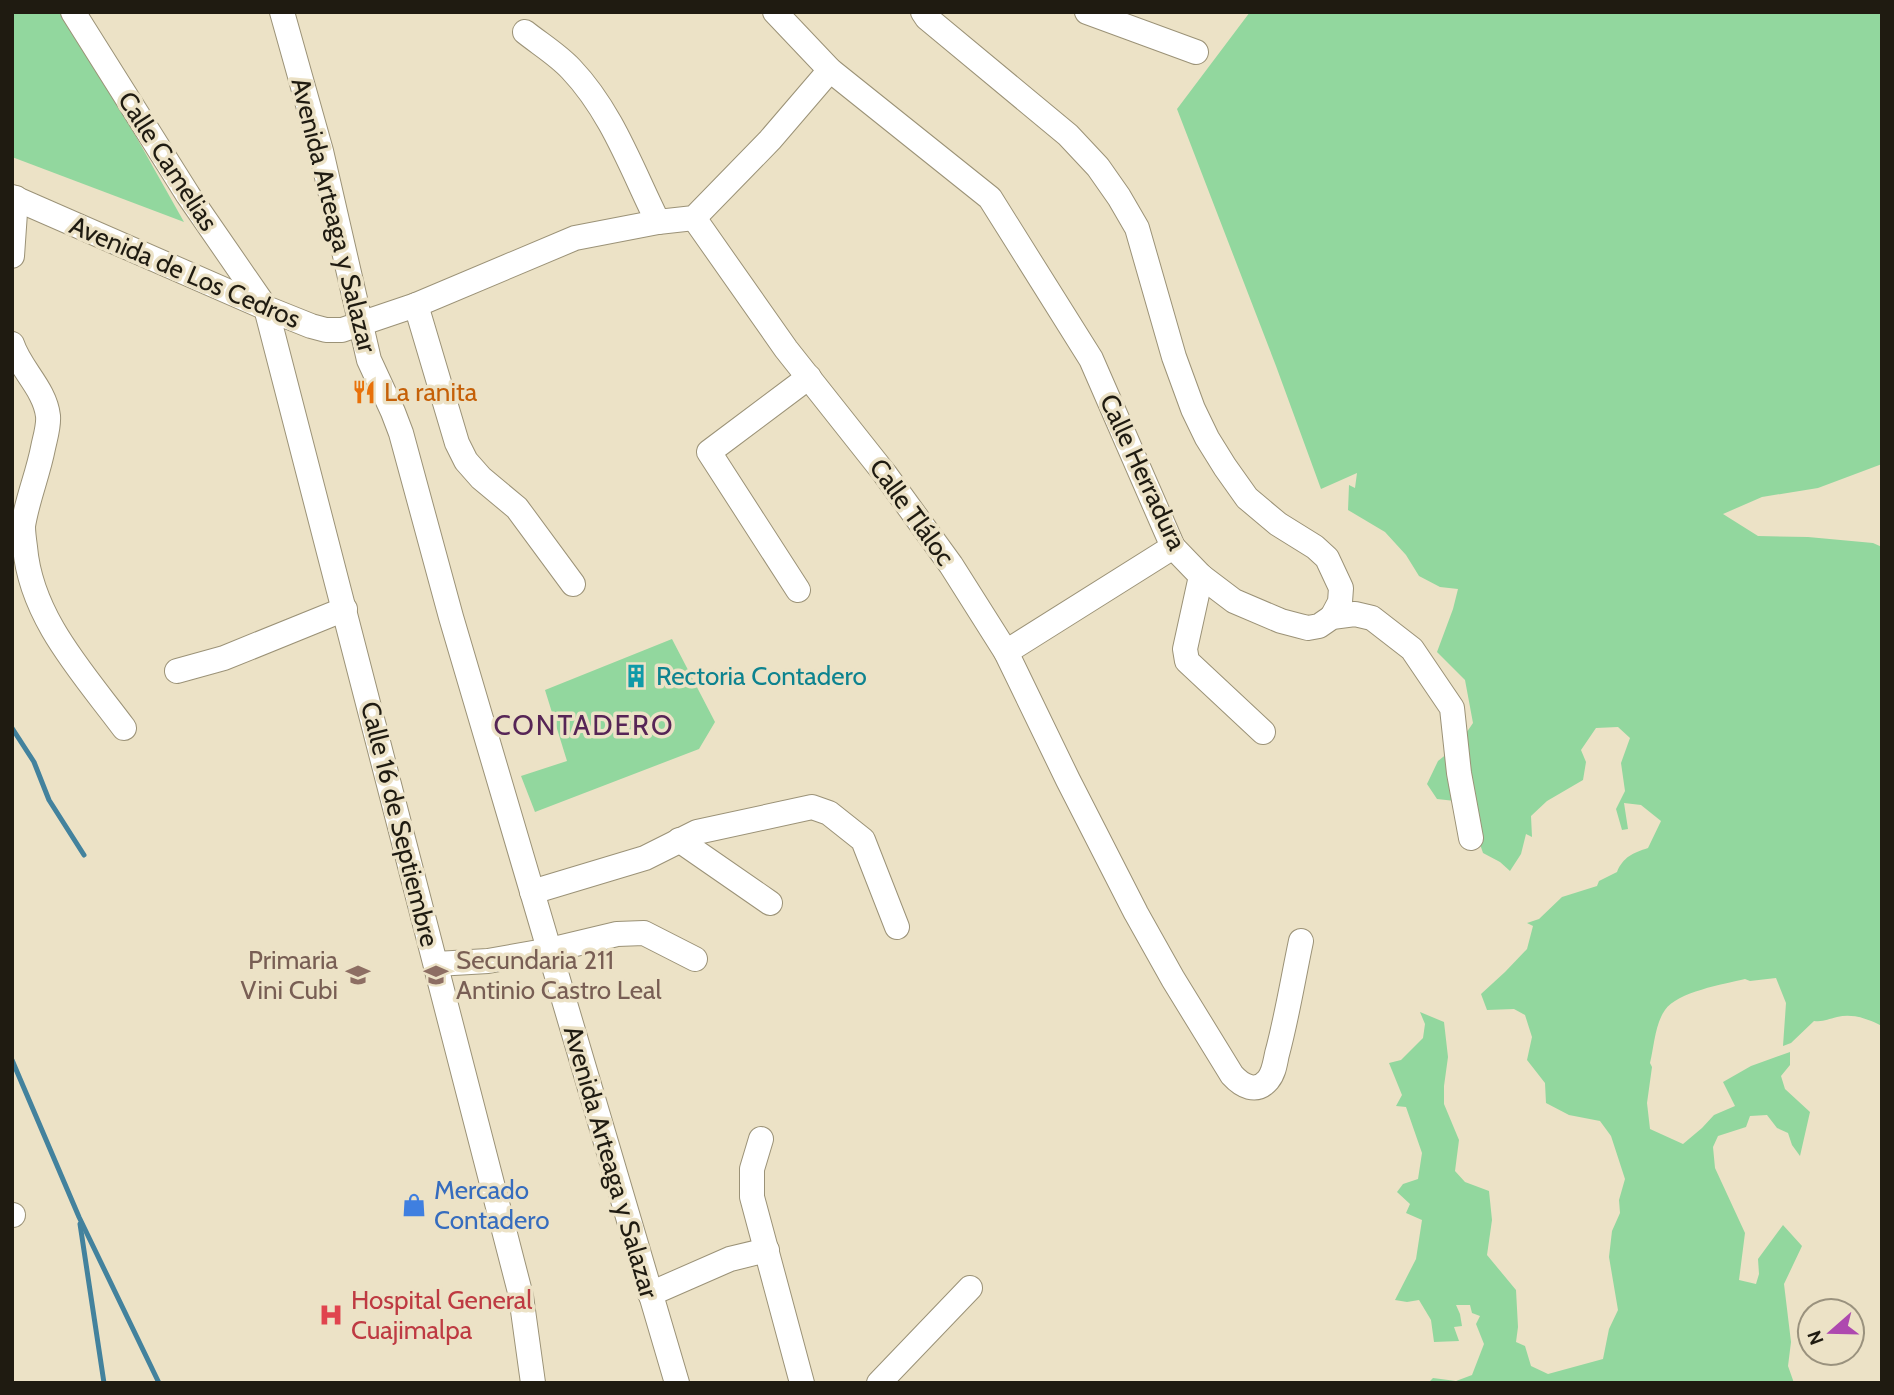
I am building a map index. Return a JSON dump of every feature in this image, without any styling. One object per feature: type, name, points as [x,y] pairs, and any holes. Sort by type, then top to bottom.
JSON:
[{"type":"street","name":"Calle Camelias","points":[[74,12],[188,195],[266,308]]},
{"type":"street","name":"Avenida Arteaga y Salazar","points":[[282,12],[321,150],[369,360],[401,433],[451,617],[677,1383]]},
{"type":"street","name":"Calle Herradura","points":[[775,12],[830,70],[990,198],[1091,359],[1173,547],[1201,576],[1234,601],[1281,621],[1308,628],[1319,626],[1332,617],[1355,614],[1372,618],[1412,649],[1452,708],[1459,773],[1471,838]]},
{"type":"street","points":[[923,12],[1068,135],[1098,167],[1119,197],[1137,228],[1174,357],[1207,438],[1247,498],[1278,524],[1315,547],[1327,558],[1341,588],[1340,602],[1332,617]]},
{"type":"street","points":[[1087,12],[1196,52]]},
{"type":"street","points":[[525,32],[570,68],[600,105],[623,145],[659,222]]},
{"type":"street","points":[[361,323],[416,305],[575,238],[694,218],[770,140],[830,70]]},
{"type":"street","name":"Avenida de Los Cedros","points":[[14,197],[266,308],[326,330],[342,330],[361,323]]},
{"type":"street","points":[[12,257],[14,197]]},
{"type":"street","name":"Calle Tláloc","points":[[694,218],[786,349],[885,474],[951,565],[1006,652],[1136,912],[1173,979],[1232,1075],[1241,1085],[1258,1087],[1266,1083],[1272,1075],[1301,941]]},
{"type":"street","points":[[416,305],[457,443],[466,461],[481,478],[517,508],[573,584]]},
{"type":"street","name":"Calle 16 de Septiembre","points":[[266,308],[521,1296],[533,1383]]},
{"type":"street","points":[[12,344],[16,356],[46,406],[48,419],[40,463],[23,527],[26,560],[34,590],[42,612],[59,640],[124,728]]},
{"type":"street","points":[[798,590],[709,452],[809,377]]},
{"type":"street","points":[[1006,652],[1173,547]]},
{"type":"street","points":[[1201,576],[1185,649],[1187,661],[1263,732]]},
{"type":"street","points":[[177,671],[225,658],[345,609]]},
{"type":"street","points":[[532,892],[645,858],[697,832],[812,807],[829,813],[863,839],[897,927]]},
{"type":"street","points":[[679,840],[769,903]]},
{"type":"street","points":[[436,964],[488,961],[617,934],[644,933],[695,959]]},
{"type":"street","points":[[761,1139],[752,1169],[752,1197],[802,1383]]},
{"type":"street","points":[[650,1294],[730,1259],[767,1250]]},
{"type":"street","points":[[878,1383],[970,1288]]},
{"type":"green space","points":[[12,12],[66,12],[184,222],[12,157]]},
{"type":"green space","points":[[1250,12],[1882,12],[1882,464],[1818,488],[1762,497],[1723,514],[1758,536],[1808,537],[1873,543],[1882,547],[1882,1026],[1855,1016],[1814,1021],[1791,1043],[1783,1046],[1786,1003],[1776,978],[1750,981],[1745,979],[1702,990],[1680,998],[1665,1010],[1662,1016],[1650,1063],[1652,1067],[1647,1103],[1650,1129],[1683,1144],[1714,1115],[1735,1106],[1723,1082],[1751,1066],[1790,1052],[1790,1065],[1781,1076],[1785,1089],[1810,1112],[1800,1156],[1788,1133],[1777,1128],[1767,1115],[1750,1116],[1746,1127],[1718,1136],[1713,1147],[1715,1168],[1745,1233],[1739,1280],[1756,1284],[1759,1274],[1758,1259],[1783,1225],[1802,1246],[1784,1284],[1791,1342],[1788,1366],[1794,1383],[1428,1383],[1433,1378],[1456,1381],[1472,1375],[1484,1344],[1476,1324],[1480,1316],[1472,1313],[1470,1305],[1456,1305],[1462,1326],[1454,1327],[1459,1341],[1434,1342],[1431,1320],[1419,1300],[1395,1300],[1416,1259],[1422,1220],[1406,1213],[1410,1204],[1397,1192],[1403,1184],[1418,1179],[1422,1153],[1406,1107],[1396,1106],[1402,1095],[1389,1063],[1401,1060],[1423,1038],[1425,1024],[1420,1012],[1444,1022],[1448,1057],[1444,1104],[1459,1140],[1455,1171],[1465,1182],[1489,1191],[1492,1220],[1487,1255],[1516,1290],[1516,1342],[1525,1346],[1531,1366],[1548,1374],[1603,1359],[1609,1329],[1618,1310],[1609,1257],[1612,1231],[1620,1213],[1619,1200],[1625,1179],[1611,1136],[1600,1121],[1569,1115],[1546,1103],[1545,1083],[1527,1060],[1532,1037],[1525,1015],[1514,1009],[1487,1010],[1481,994],[1527,949],[1533,926],[1527,923],[1539,919],[1562,897],[1597,886],[1599,881],[1617,872],[1629,856],[1648,848],[1661,821],[1641,805],[1624,803],[1628,829],[1622,830],[1616,809],[1625,791],[1621,763],[1630,738],[1618,727],[1596,728],[1581,750],[1586,762],[1583,780],[1547,801],[1531,816],[1532,837],[1526,834],[1521,854],[1510,871],[1483,853],[1478,838],[1455,801],[1437,799],[1427,784],[1438,761],[1458,745],[1473,723],[1465,680],[1437,652],[1458,589],[1440,587],[1419,576],[1406,555],[1385,532],[1348,510],[1349,485],[1355,488],[1357,473],[1321,489],[1177,109]]},
{"type":"green space","points":[[672,639],[715,722],[699,749],[535,812],[521,776],[567,761],[545,690]]},
{"type":"waterway","points":[[12,728],[34,762],[49,800],[84,855]]},
{"type":"waterway","points":[[12,1060],[79,1217],[159,1383]]},
{"type":"waterway","points":[[80,1224],[104,1383]]},
{"type":"place","name":"La ranita","points":[[364,392]]},
{"type":"place","name":"Rectoria Contadero","points":[[636,676]]},
{"type":"place","name":"Primaria Vini Cubi","points":[[358,975]]},
{"type":"place","name":"Secundaria 211 Antinio Castro Leal","points":[[436,975]]},
{"type":"place","name":"Mercado Contadero","points":[[414,1205]]},
{"type":"place","name":"Hospital General Cuajimalpa","points":[[331,1315]]},
{"type":"district","name":"CONTADERO","points":[[584,725]]}]
